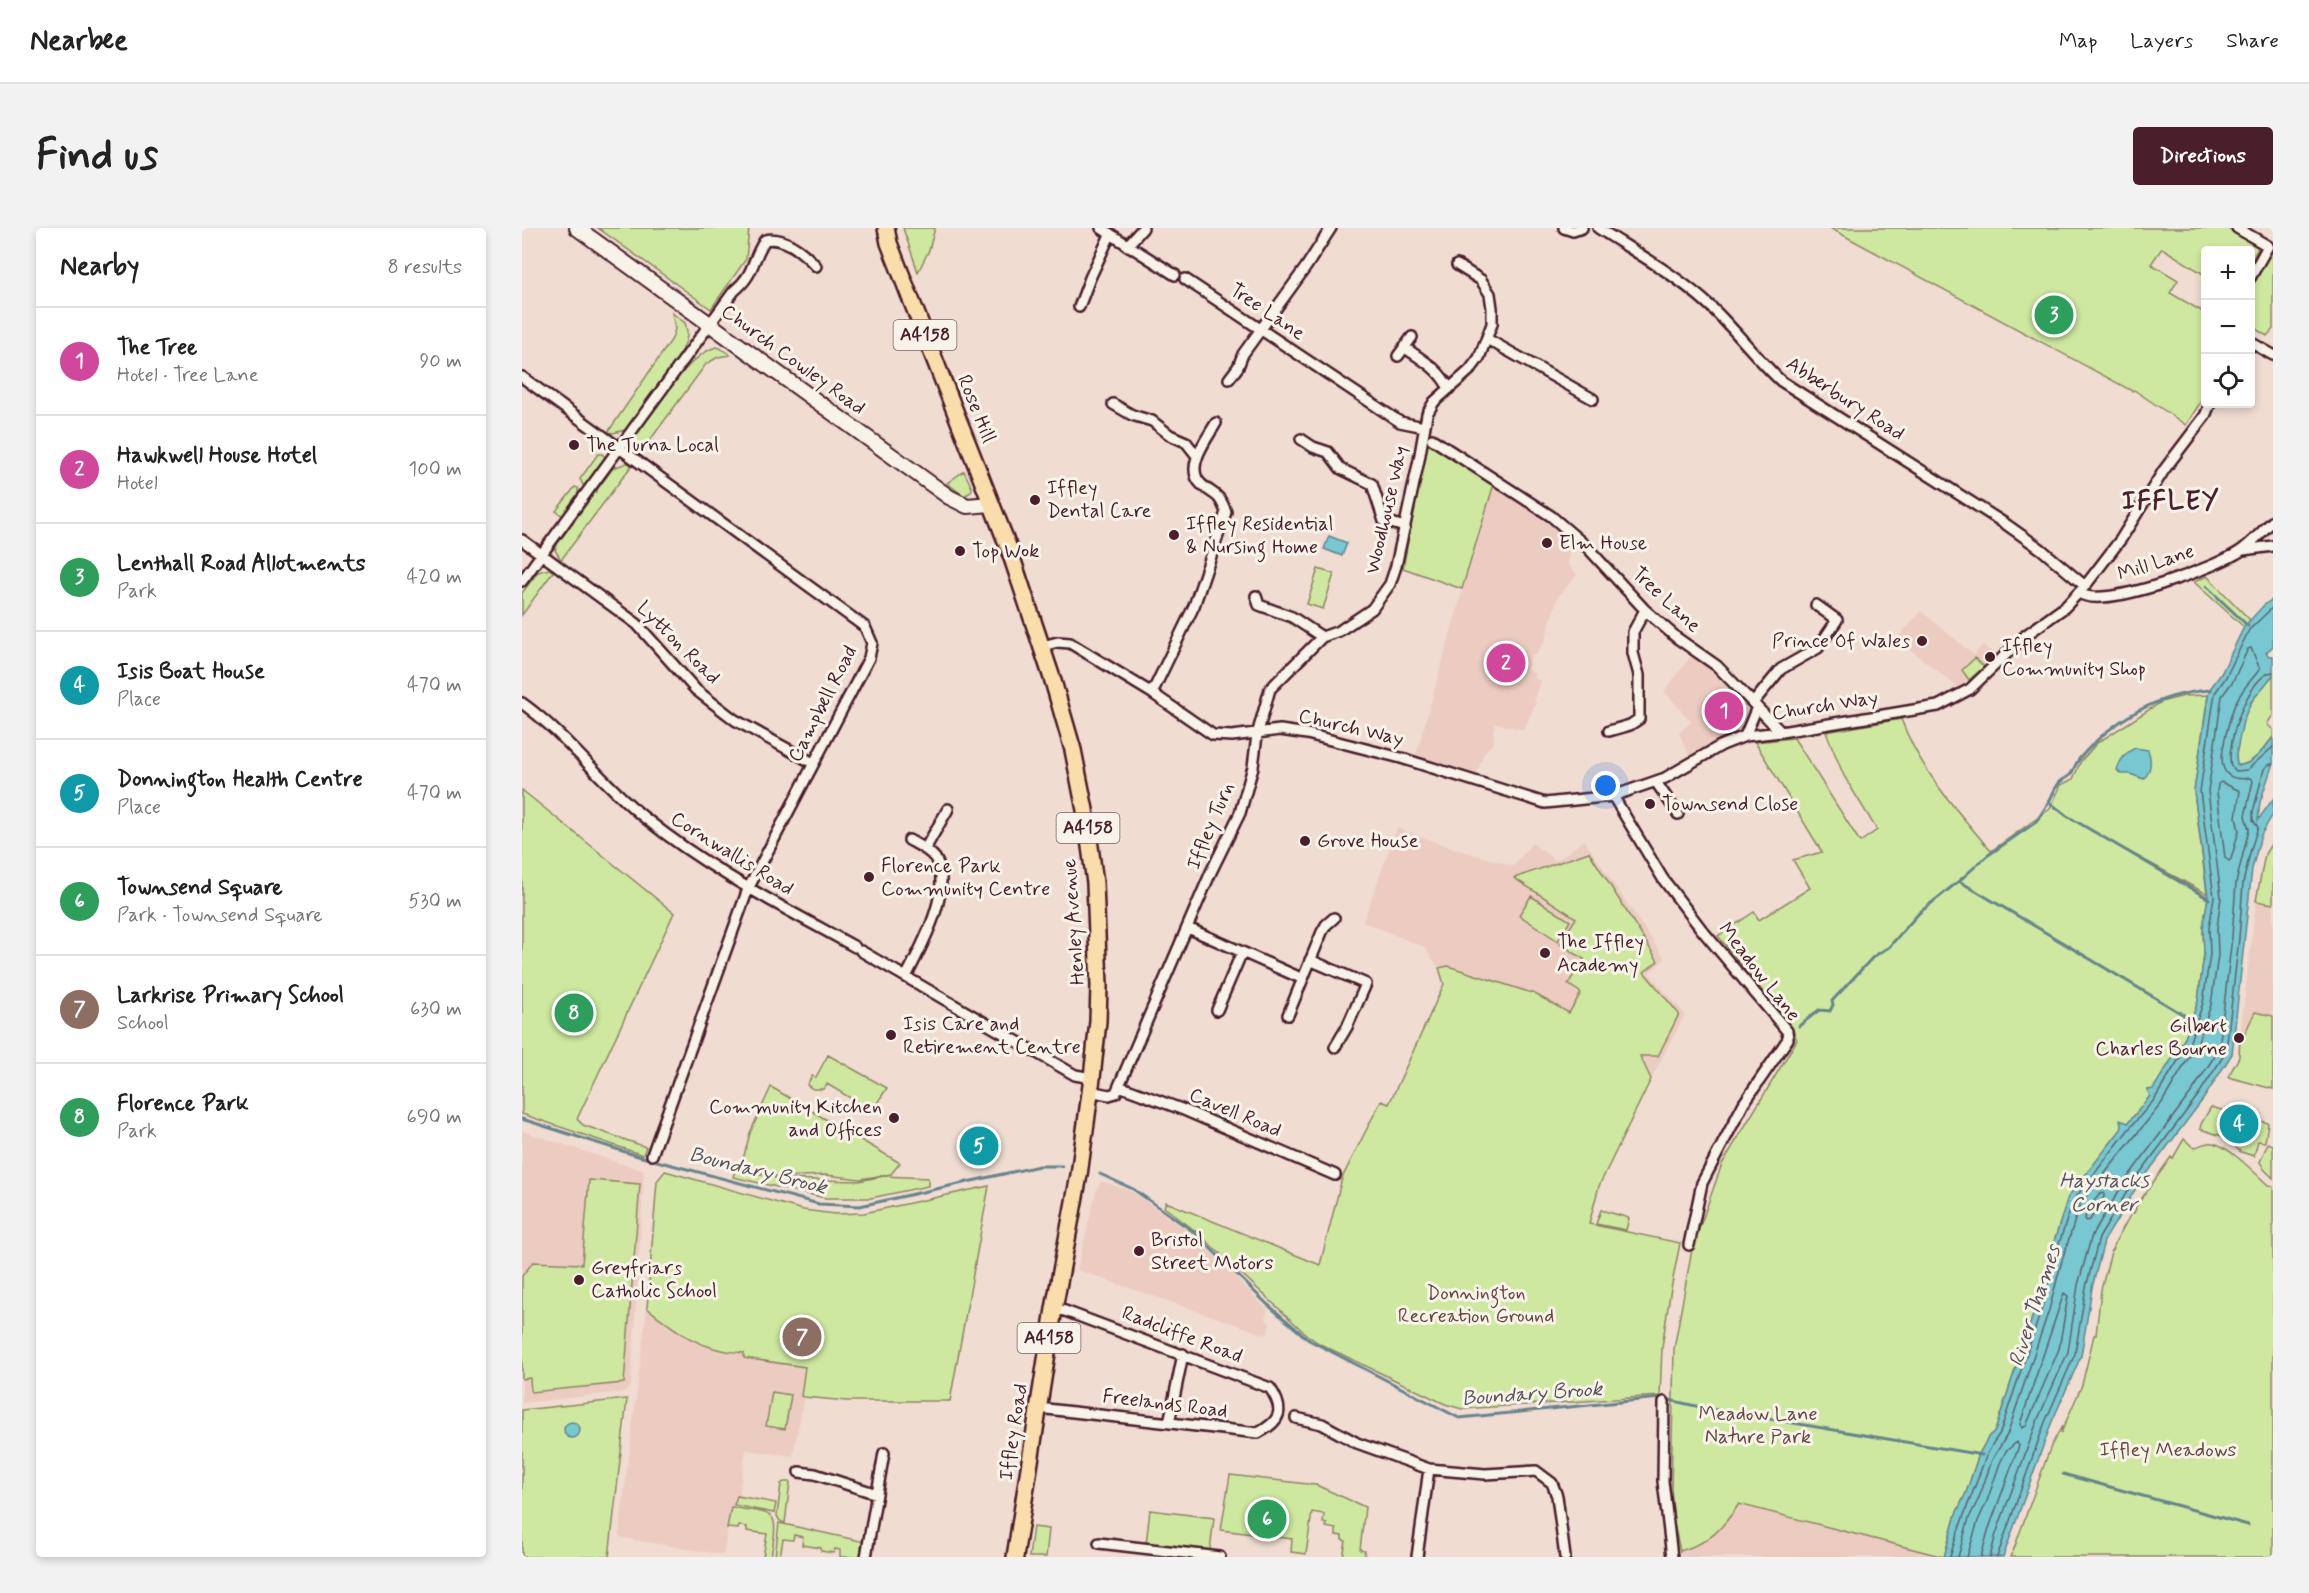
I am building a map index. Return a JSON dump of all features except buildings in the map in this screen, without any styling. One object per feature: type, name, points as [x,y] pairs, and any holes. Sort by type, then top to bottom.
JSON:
[{"type":"main road","name":"Church Cowley Road","points":[[578,228],[949,497],[967,506],[991,504]]},
{"type":"main road","name":"Rose Hill","points":[[886,228],[889,243],[991,504]]},
{"type":"main road","name":"Henley Avenue","points":[[991,504],[1042,646],[1073,750],[1085,810],[1093,873],[1099,986],[1098,1021],[1079,1171]]},
{"type":"main road","name":"Iffley Road","points":[[1015,1557],[1054,1309],[1079,1171]]},
{"type":"street","name":"Tree Lane","points":[[1101,228],[1262,330],[1400,422],[1424,428]]},
{"type":"street","points":[[1127,246],[1143,228]]},
{"type":"street","points":[[1229,379],[1238,367],[1243,354],[1262,330],[1331,228]]},
{"type":"street","points":[[1564,228],[1573,231],[1582,228]]},
{"type":"street","name":"Abberbury Road","points":[[1598,228],[1688,287],[1710,306],[1759,362],[1781,381],[2007,525],[2041,549],[2082,590]]},
{"type":"street","points":[[2237,228],[2268,246],[2255,269]]},
{"type":"street","points":[[1069,305],[1081,309],[1090,278],[1110,235]]},
{"type":"street","points":[[522,581],[734,291],[748,277],[765,240],[784,242],[816,266]]},
{"type":"street","name":"Woodhouse Way","points":[[1257,735],[1270,689],[1322,637],[1339,631],[1360,619],[1381,599],[1390,584],[1405,527],[1427,414],[1434,402],[1470,370],[1479,358],[1487,339],[1492,316],[1490,294],[1481,280],[1457,265]]},
{"type":"street","points":[[1412,337],[1401,352],[1434,368],[1449,389]]},
{"type":"street","points":[[1487,339],[1593,399]]},
{"type":"street","points":[[2255,345],[2273,355]]},
{"type":"street","name":"Campbell Road","points":[[522,377],[864,627],[872,643],[869,658],[748,889],[652,1155]]},
{"type":"street","points":[[1113,404],[1132,415],[1152,420],[1170,435],[1186,442],[1197,456]]},
{"type":"street","name":"Church Way","points":[[1257,735],[1280,730],[1307,734],[1401,758],[1545,803],[1613,796],[1656,782],[1722,745],[1745,736],[1938,706],[1970,689],[2026,635],[2065,607],[2082,590],[2121,539],[2164,470],[2205,416],[2208,408]]},
{"type":"street","points":[[1152,693],[1194,606],[1226,512],[1220,496],[1200,483],[1194,469],[1197,456],[1216,423]]},
{"type":"street","points":[[1301,439],[1313,447],[1328,452],[1341,469],[1372,484],[1384,521],[1405,527]]},
{"type":"street","name":"Tree Lane","points":[[1432,440],[1551,516],[1587,546],[1645,610],[1677,638],[1717,666],[1781,732]]},
{"type":"street","name":"Mill Lane","points":[[2242,550],[2273,521]]},
{"type":"street","name":"Lytton Road","points":[[522,540],[637,624],[696,690],[735,720],[813,763]]},
{"type":"street","name":"Mill Lane","points":[[2082,590],[2084,596],[2106,596],[2155,587],[2242,550],[2273,546]]},
{"type":"street","points":[[1256,596],[1259,605],[1292,617],[1322,637]]},
{"type":"street","points":[[1745,736],[1755,705],[1781,669],[1818,648],[1837,620],[1816,605]]},
{"type":"street","points":[[1609,731],[1630,725],[1640,719],[1639,675],[1633,653],[1633,632],[1645,610]]},
{"type":"street","points":[[1042,646],[1058,642],[1070,643],[1152,693],[1213,735],[1257,735]]},
{"type":"street","name":"Cornwallis Road","points":[[522,703],[558,731],[642,816],[680,846],[748,889],[858,949],[1091,1085]]},
{"type":"street","name":"Iffley Turn","points":[[1119,1086],[1211,872],[1239,813],[1253,767],[1257,735]]},
{"type":"street","points":[[1656,782],[1678,814]]},
{"type":"street","name":"Meadow Lane","points":[[1613,796],[1663,879],[1702,930],[1787,1031],[1788,1039],[1744,1102],[1702,1183],[1689,1245]]},
{"type":"street","points":[[925,849],[948,809]]},
{"type":"street","points":[[906,977],[933,917],[941,880],[934,856],[909,840]]},
{"type":"street","points":[[1288,1015],[1326,925],[1334,918]]},
{"type":"street","points":[[1188,928],[1303,979]]},
{"type":"street","points":[[1217,1010],[1242,952]]},
{"type":"street","points":[[1310,960],[1366,984],[1347,1028],[1335,1047]]},
{"type":"street","points":[[1091,1085],[1109,1095],[1116,1093],[1119,1086]]},
{"type":"street","name":"Cavell Road","points":[[1119,1086],[1184,1110],[1335,1175]]},
{"type":"street","name":"Radcliffe Road","points":[[1054,1309],[1183,1354],[1270,1388],[1279,1401],[1280,1414]]},
{"type":"street","points":[[1169,1423],[1183,1354]]},
{"type":"street","points":[[1664,1402],[1663,1481],[1672,1557]]},
{"type":"street","name":"Freelands Road","points":[[1038,1408],[1258,1433],[1271,1426],[1280,1414]]},
{"type":"street","points":[[1296,1418],[1322,1424],[1357,1443],[1429,1469],[1485,1474],[1536,1471],[1552,1483],[1557,1496],[1565,1557]]},
{"type":"street","points":[[866,1557],[884,1453]]},
{"type":"street","points":[[1417,1557],[1429,1469]]},
{"type":"street","points":[[799,1472],[815,1474],[877,1494]]},
{"type":"street","points":[[1098,1543],[1152,1553],[1220,1557]]},
{"type":"shaded area","points":[[1493,483],[1571,539],[1568,564],[1577,575],[1558,597],[1545,640],[1536,655],[1531,654],[1527,670],[1535,674],[1534,678],[1541,681],[1534,701],[1536,702],[1524,730],[1495,723],[1493,744],[1485,751],[1476,774],[1416,755]]},
{"type":"shaded area","points":[[1921,611],[1974,655],[1983,645],[1996,656],[1959,688],[1897,639]]},
{"type":"shaded area","points":[[1693,654],[1729,680],[1726,690],[1738,703],[1745,698],[1751,714],[1740,731],[1691,759],[1679,733],[1691,722],[1664,691]]},
{"type":"shaded area","name":"The Iffley Academy","points":[[1397,828],[1449,847],[1513,866],[1532,843],[1556,861],[1584,840],[1665,959],[1649,973],[1685,1014],[1651,1079],[1640,1055],[1448,966],[1439,968],[1424,947],[1363,922]]},
{"type":"shaded area","points":[[2256,901],[2273,904],[2273,1016],[2255,1012],[2243,1037],[2240,1037]]},
{"type":"shaded area","name":"Greyfriars Catholic School","points":[[522,1131],[644,1171],[631,1387],[624,1392],[522,1403]]},
{"type":"shaded area","points":[[665,1171],[803,1210],[835,1214],[864,1213],[989,1186],[950,1401],[851,1374],[801,1396],[804,1397],[793,1456],[746,1450],[739,1496],[737,1496],[734,1508],[731,1508],[723,1555],[622,1538],[619,1535],[647,1308],[657,1181]]},
{"type":"shaded area","points":[[1101,1181],[1131,1191],[1194,1235],[1268,1310],[1265,1318],[1270,1324],[1267,1335],[1077,1270],[1096,1192]]},
{"type":"shaded area","points":[[1671,1489],[1794,1517],[1942,1557],[1681,1557],[1674,1524]]},
{"type":"green space","points":[[598,228],[749,228],[746,259],[711,309]]},
{"type":"green space","points":[[903,228],[935,228],[929,250],[918,272]]},
{"type":"green space","points":[[1830,228],[2226,228],[2259,246],[2255,254],[2255,246],[2201,246],[2201,272],[2162,248],[2151,264],[2178,280],[2170,293],[2201,311],[2201,401],[2186,425],[2134,390],[2132,391]]},
{"type":"green space","points":[[2273,242],[2273,329],[2267,336],[2255,328],[2255,276]]},
{"type":"green space","points":[[672,313],[685,323],[687,331],[684,346],[678,358],[625,430],[608,432],[672,339],[675,329]]},
{"type":"green space","points":[[716,347],[730,355],[718,357],[706,364],[639,455],[634,446],[634,438],[661,400],[693,361]]},
{"type":"green space","points":[[1427,442],[1494,484],[1462,589],[1403,568]]},
{"type":"green space","points":[[598,454],[605,457],[604,460],[583,485],[580,479]]},
{"type":"green space","points":[[627,463],[632,465],[561,560],[555,550],[558,543],[613,468]]},
{"type":"green space","points":[[964,471],[972,488],[971,492],[964,496],[947,483]]},
{"type":"green space","points":[[575,487],[578,488],[578,496],[563,516],[556,511]]},
{"type":"green space","points":[[549,569],[553,572],[522,615],[522,593],[538,572]]},
{"type":"green space","points":[[1318,569],[1334,574],[1323,609],[1307,604]]},
{"type":"green space","points":[[2207,576],[2250,620],[2244,627],[2194,582]]},
{"type":"green space","points":[[1975,658],[1984,667],[1969,680],[1962,670]]},
{"type":"green space","points":[[2273,675],[2273,715],[2267,724],[2273,730],[2273,737],[2252,760],[2237,765],[2237,741],[2248,707]]},
{"type":"green space","name":"Meadow Lane Nature Park","points":[[2208,695],[2194,791],[2207,894],[2111,842],[2208,897],[2203,928],[2204,954],[2198,1001],[2185,1038],[2150,1096],[2068,1197],[2036,1306],[1995,1431],[1989,1436],[1979,1454],[1966,1493],[1956,1514],[1944,1557],[1739,1504],[1727,1521],[1708,1539],[1680,1551],[1674,1524],[1671,1489],[1674,1349],[1692,1249],[1722,1164],[1797,1040],[1792,1028],[1718,936],[1754,912],[1759,920],[1810,888],[1793,860],[1822,852],[1755,742],[1794,738],[1860,842],[1877,830],[1844,776],[1826,732],[1901,719],[1909,738],[1929,772],[1952,805],[1991,851],[2050,809],[2061,785],[2073,779],[2081,761],[2097,743],[2161,702],[2184,696]]},
{"type":"green space","points":[[522,790],[674,913],[577,1119],[583,1125],[646,1147],[643,1155],[522,1114]]},
{"type":"green space","points":[[2273,841],[2273,904],[2256,901],[2265,854]]},
{"type":"green space","name":"Donnington Recreation Ground","points":[[1589,852],[1658,961],[1644,972],[1679,1014],[1658,1056],[1640,1056],[1651,1079],[1599,1186],[1589,1224],[1680,1243],[1662,1347],[1660,1396],[1462,1409],[1445,1404],[1320,1344],[1307,1335],[1197,1232],[1164,1207],[1166,1202],[1320,1265],[1342,1178],[1381,1101],[1389,1104],[1444,984],[1439,968],[1448,966],[1535,994],[1569,1013],[1581,993],[1568,984],[1584,959],[1560,944],[1576,918],[1514,878]]},
{"type":"green space","points":[[1531,896],[1570,921],[1558,941],[1519,915]]},
{"type":"green space","points":[[2255,1012],[2273,1016],[2273,1089],[2228,1077],[2239,1057],[2240,1037],[2243,1037]]},
{"type":"green space","points":[[828,1055],[887,1088],[872,1111],[827,1084],[823,1089],[813,1089],[807,1085],[812,1076],[816,1077]]},
{"type":"green space","points":[[771,1087],[900,1163],[891,1174],[860,1179],[826,1175],[779,1177],[741,1167],[750,1133]]},
{"type":"green space","points":[[2211,1107],[2268,1123],[2265,1142],[2258,1141],[2254,1156],[2241,1152],[2222,1136],[2200,1129]]},
{"type":"green space","name":"Iffley Meadows","points":[[2184,1139],[2194,1148],[2213,1143],[2227,1149],[2268,1185],[2273,1186],[2273,1557],[2011,1557],[2051,1446],[2062,1426],[2061,1433],[2082,1385],[2094,1335],[2096,1335],[2101,1290],[2113,1246],[2132,1212],[2134,1213],[2135,1208],[2171,1157],[2173,1158]]},
{"type":"green space","points":[[2268,1143],[2273,1145],[2273,1178],[2260,1162]]},
{"type":"green space","points":[[736,1168],[780,1179],[859,1181],[884,1176],[928,1178],[928,1186],[871,1198],[825,1198],[733,1177]]},
{"type":"green space","points":[[665,1171],[803,1210],[835,1214],[864,1213],[989,1186],[950,1401],[847,1401],[804,1397],[801,1396],[805,1367],[744,1358],[744,1353],[715,1349],[680,1333],[647,1308],[657,1181]]},
{"type":"green space","name":"Greyfriars Catholic School","points":[[589,1180],[640,1184],[624,1383],[531,1392],[530,1378],[522,1379],[522,1276],[533,1262],[582,1264]]},
{"type":"green space","points":[[1601,1210],[1629,1218],[1626,1230],[1596,1224]]},
{"type":"green space","points":[[772,1392],[791,1395],[785,1429],[766,1426]]},
{"type":"green space","points":[[627,1399],[609,1557],[522,1557],[522,1410]]},
{"type":"green space","points":[[1230,1475],[1316,1485],[1365,1507],[1360,1550],[1365,1551],[1364,1557],[1343,1557],[1346,1541],[1342,1540],[1342,1536],[1336,1535],[1336,1529],[1326,1527],[1327,1524],[1323,1523],[1324,1514],[1312,1512],[1306,1554],[1291,1552],[1292,1539],[1221,1530]]},
{"type":"green space","points":[[790,1482],[785,1523],[777,1516],[781,1484]]},
{"type":"green space","points":[[737,1496],[776,1503],[774,1513],[734,1505]]},
{"type":"green space","points":[[731,1507],[766,1513],[771,1517],[775,1530],[771,1557],[763,1557],[767,1534],[747,1531],[747,1527],[727,1528]]},
{"type":"green space","points":[[1150,1510],[1214,1518],[1210,1550],[1146,1544]]},
{"type":"green space","points":[[779,1523],[865,1542],[862,1557],[840,1557],[840,1550],[835,1549],[834,1553],[802,1545],[803,1537],[794,1535],[793,1540],[783,1539],[780,1557],[775,1557]]},
{"type":"green space","points":[[1033,1527],[1049,1529],[1046,1557],[1029,1557]]},
{"type":"water","points":[[1329,536],[1347,543],[1342,556],[1324,549]]},
{"type":"water","name":"Haystacks Corner","points":[[2273,599],[2273,646],[2266,653],[2273,656],[2273,675],[2251,702],[2243,721],[2236,755],[2237,765],[2247,763],[2257,756],[2273,737],[2273,763],[2260,802],[2258,820],[2273,799],[2273,814],[2261,835],[2252,869],[2232,1054],[2204,1098],[2136,1188],[2104,1241],[2092,1288],[2081,1356],[2051,1424],[2003,1557],[1944,1557],[1956,1514],[1966,1493],[1979,1454],[1989,1436],[1995,1431],[2036,1306],[2068,1197],[2122,1128],[2120,1120],[2128,1123],[2150,1096],[2147,1090],[2153,1089],[2185,1038],[2198,1001],[2204,954],[2203,928],[2208,897],[2194,791],[2209,690],[2221,674],[2244,627],[2264,605]]},
{"type":"water","points":[[2135,748],[2148,750],[2149,769],[2144,779],[2130,774],[2121,774],[2117,770],[2124,757]]},
{"type":"water","points":[[572,1422],[578,1424],[580,1430],[578,1436],[572,1438],[566,1436],[564,1430],[566,1424]]},
{"type":"waterway","points":[[2206,586],[2248,626]]},
{"type":"waterway","points":[[2049,802],[2058,784],[2071,774],[2080,758],[2107,731],[2139,710],[2156,703],[2174,696],[2211,690]]},
{"type":"waterway","points":[[1959,881],[1987,856],[2036,822],[2049,802],[2067,816],[2209,899]]},
{"type":"waterway","points":[[1799,1026],[1819,1010],[1830,1011],[1832,1001],[1873,957],[1889,947],[1919,913],[1959,881],[2194,1021]]},
{"type":"waterway","name":"Boundary Brook","points":[[522,1119],[638,1156],[819,1204],[860,1206],[1039,1166],[1062,1166]]},
{"type":"waterway","name":"Boundary Brook","points":[[1100,1174],[1133,1189],[1194,1232],[1267,1304],[1309,1340],[1459,1418],[1660,1398],[1705,1408],[1982,1455]]},
{"type":"waterway","points":[[2063,1474],[2248,1525]]},
{"type":"place","name":"Lenthall Road Allotments","points":[[2054,315]]},
{"type":"place","name":"The Turna Local","points":[[574,445]]},
{"type":"place","name":"Iffley Dental Care","points":[[1035,500]]},
{"type":"place","name":"Iffley Residential & Nursing Home","points":[[1174,535]]},
{"type":"place","name":"Elm House","points":[[1547,543]]},
{"type":"place","name":"Top Wok","points":[[960,551]]},
{"type":"place","name":"Prince Of Wales","points":[[1922,641]]},
{"type":"place","name":"Iffley Community Shop","points":[[1990,657]]},
{"type":"place","name":"Hawkwell House Hotel","points":[[1506,663]]},
{"type":"place","name":"The Tree","points":[[1724,711]]},
{"type":"place","name":"Townsend Close","points":[[1650,804]]},
{"type":"place","name":"Grove House","points":[[1305,841]]},
{"type":"place","name":"Florence Park Community Centre","points":[[869,877]]},
{"type":"place","name":"The Iffley Academy","points":[[1545,953]]},
{"type":"place","name":"Florence Park","points":[[574,1013]]},
{"type":"place","name":"Isis Care and Retirement Centre","points":[[891,1035]]},
{"type":"place","name":"Gilbert Charles Bourne","points":[[2239,1038]]},
{"type":"place","name":"Community Kitchen and Offices","points":[[894,1118]]},
{"type":"place","name":"Isis Boat House","points":[[2239,1124]]},
{"type":"place","name":"Donnington Health Centre","points":[[979,1146]]},
{"type":"place","name":"Bristol Street Motors","points":[[1139,1251]]},
{"type":"place","name":"Greyfriars Catholic School","points":[[579,1280]]},
{"type":"place","name":"Larkrise Primary School","points":[[802,1337]]},
{"type":"place","name":"Townsend Square","points":[[1267,1519]]},
{"type":"district","name":"IFFLEY","points":[[2171,502]]},
{"type":"water label","name":"River Thames","points":[[2035,1306]]}]
